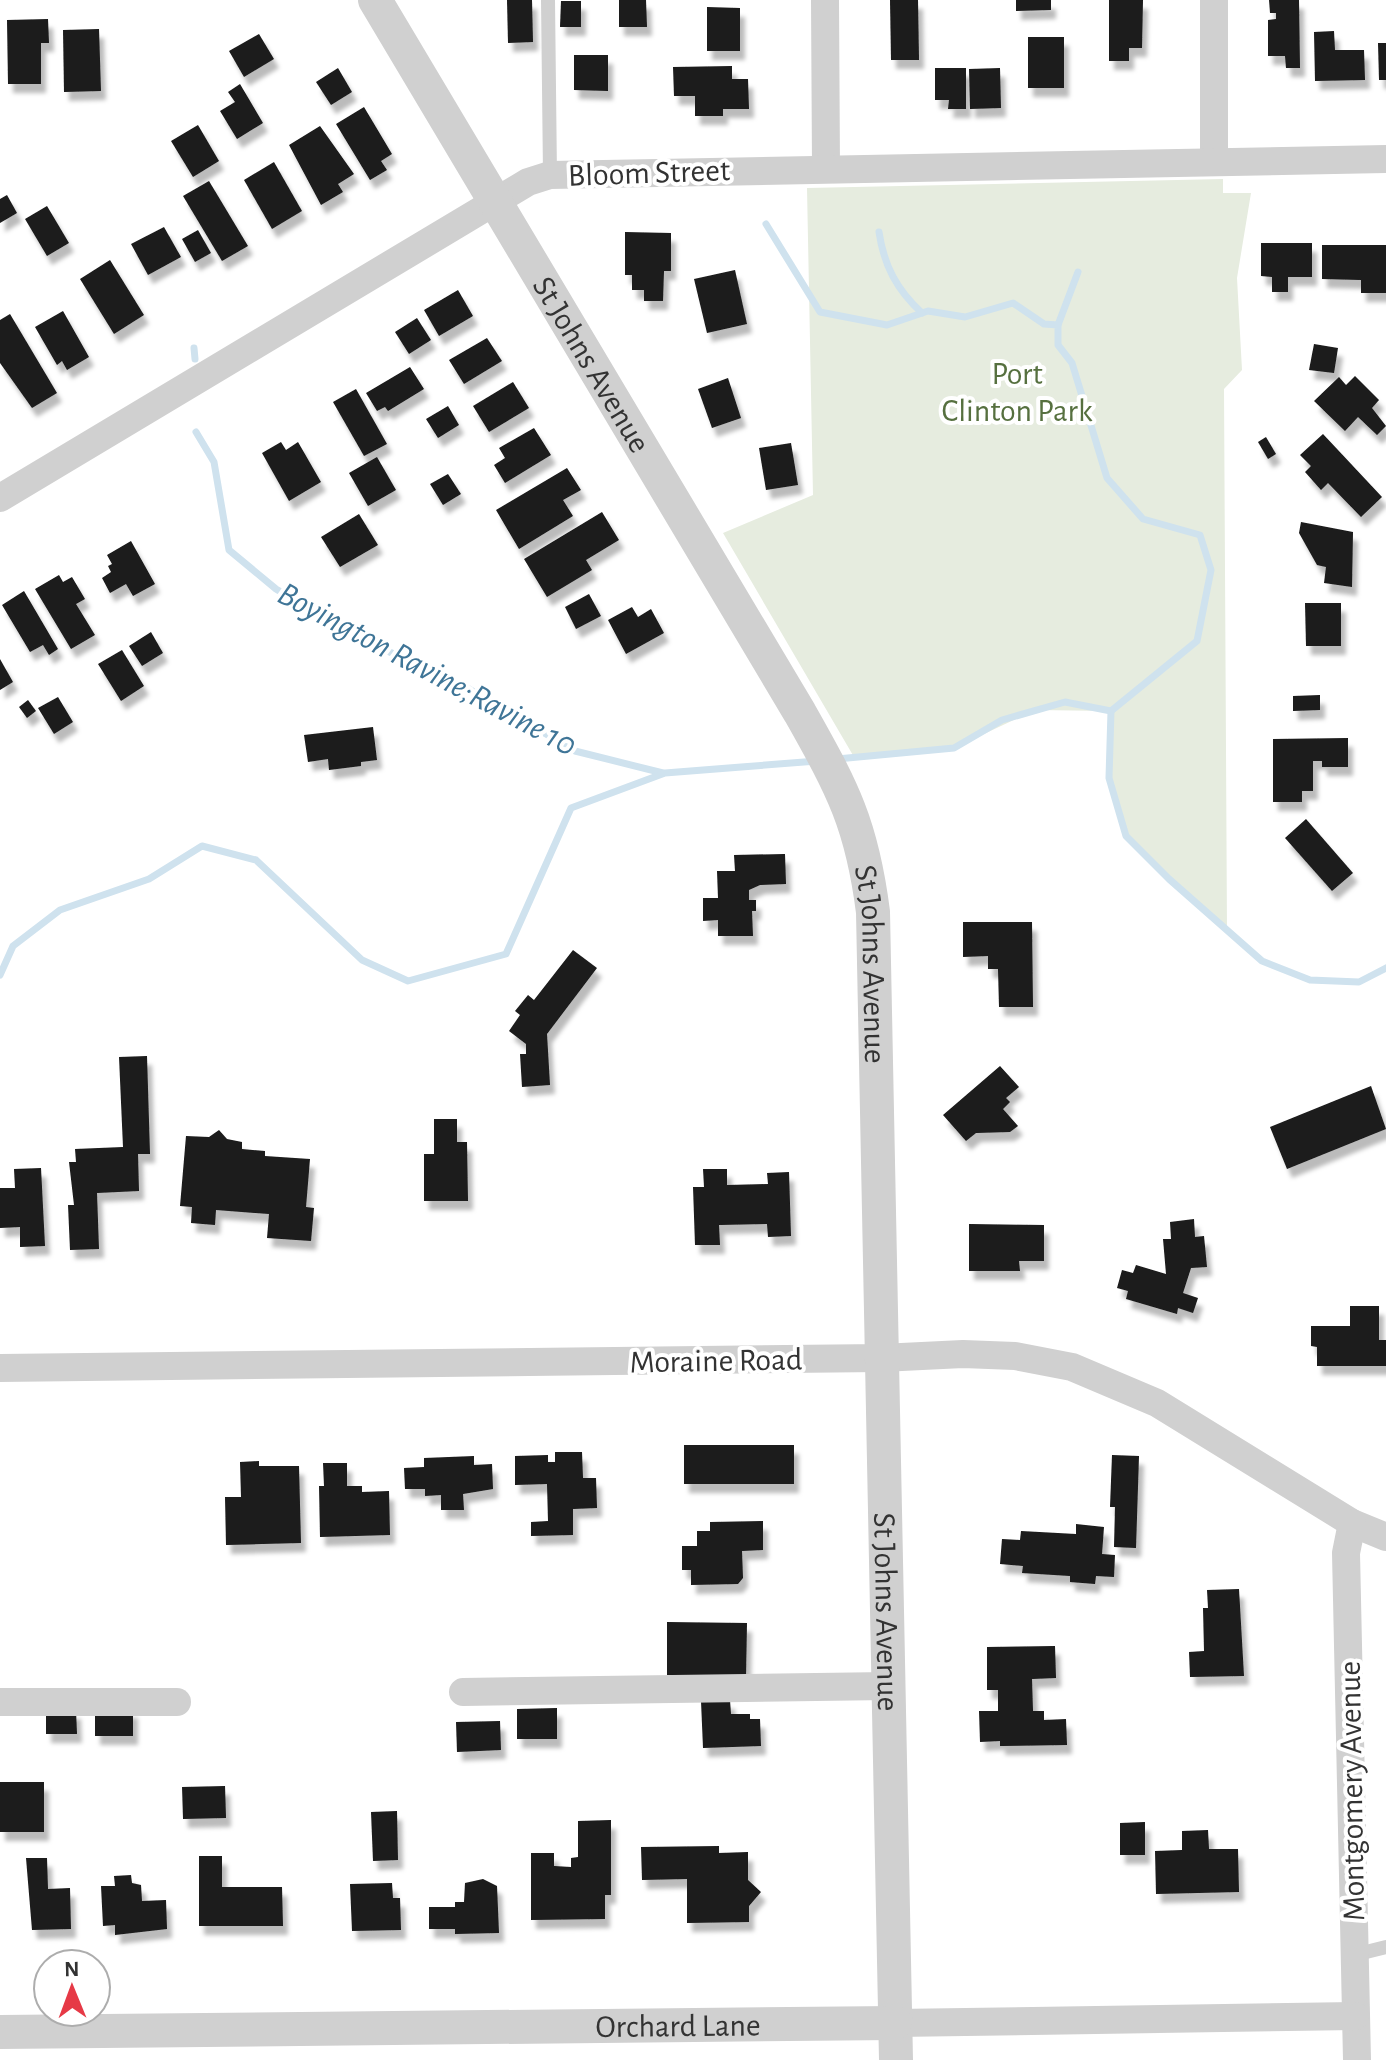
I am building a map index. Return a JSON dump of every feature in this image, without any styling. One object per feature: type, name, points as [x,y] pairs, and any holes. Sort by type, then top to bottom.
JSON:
[{"type":"street","name":"St Johns Avenue","points":[[375,0],[778,675],[843,788],[857,822],[866,858],[873,912],[896,2060]]},
{"type":"street","points":[[825,0],[826,167]]},
{"type":"street","points":[[1214,0],[1214,161]]},
{"type":"street","name":"Bloom Street","points":[[4,487],[528,182],[550,175],[826,167],[1386,159]]},
{"type":"street","name":"Moraine Road","points":[[0,1368],[1002,1356],[1072,1367],[1157,1403],[1352,1523],[1386,1537]]},
{"type":"street","name":"Montgomery Avenue","points":[[1352,1523],[1346,1553],[1357,2060]]},
{"type":"street","points":[[463,1692],[888,1686]]},
{"type":"street","points":[[0,1702],[177,1702]]},
{"type":"street","name":"Orchard Lane","points":[[0,2032],[1355,2016]]},
{"type":"lane","points":[[548,0],[550,175]]},
{"type":"lane","points":[[1354,1955],[1386,1947]]},
{"type":"green space","name":"Port Clinton Park","points":[[1223,179],[1223,193],[1251,193],[1237,278],[1242,370],[1224,389],[1227,930],[1126,836],[1109,778],[1110,711],[1035,710],[954,748],[854,757],[723,533],[813,495],[807,188]]},
{"type":"building","points":[[507,0],[532,0],[533,42],[508,43]]},
{"type":"building","points":[[619,0],[646,0],[647,27],[619,27]]},
{"type":"building","points":[[890,0],[918,0],[919,60],[891,60]]},
{"type":"building","points":[[1016,0],[1051,0],[1051,10],[1016,11]]},
{"type":"building","points":[[1109,0],[1143,0],[1142,48],[1129,48],[1129,61],[1109,61]]},
{"type":"building","points":[[1269,0],[1299,0],[1300,68],[1286,68],[1285,56],[1268,56],[1268,20],[1276,19],[1276,13],[1270,13]]},
{"type":"building","points":[[561,1],[581,1],[581,27],[560,27]]},
{"type":"building","points":[[707,7],[740,8],[740,51],[707,51]]},
{"type":"building","points":[[48,19],[49,43],[41,43],[41,84],[8,84],[7,20]]},
{"type":"building","points":[[99,29],[101,91],[64,92],[63,30]]},
{"type":"building","points":[[1334,31],[1335,50],[1364,50],[1365,80],[1315,81],[1314,32]]},
{"type":"building","points":[[259,34],[274,59],[244,77],[229,51]]},
{"type":"building","points":[[1028,37],[1064,37],[1064,88],[1028,88]]},
{"type":"building","points":[[1378,43],[1386,43],[1386,80],[1379,80]]},
{"type":"building","points":[[574,55],[608,55],[608,91],[574,90]]},
{"type":"building","points":[[732,66],[732,79],[748,79],[749,109],[723,109],[723,116],[695,116],[695,96],[674,96],[673,67]]},
{"type":"building","points":[[338,68],[352,92],[331,105],[316,82]]},
{"type":"building","points":[[935,68],[966,68],[966,109],[948,109],[949,100],[935,100]]},
{"type":"building","points":[[1000,68],[1001,108],[970,109],[969,69]]},
{"type":"building","points":[[240,84],[263,123],[237,139],[220,111],[235,102],[228,92]]},
{"type":"building","points":[[364,107],[392,154],[381,161],[387,170],[370,180],[336,124]]},
{"type":"building","points":[[198,125],[219,161],[193,177],[171,141]]},
{"type":"building","points":[[320,126],[354,174],[338,184],[343,192],[321,205],[289,145]]},
{"type":"building","points":[[274,162],[302,211],[272,229],[244,180]]},
{"type":"building","points":[[209,181],[248,246],[222,261],[183,196]]},
{"type":"building","points":[[7,195],[17,213],[0,223],[0,199]]},
{"type":"building","points":[[47,206],[69,243],[47,256],[25,219]]},
{"type":"building","points":[[164,227],[181,257],[148,275],[131,244]]},
{"type":"building","points":[[198,230],[211,253],[195,262],[182,239]]},
{"type":"building","points":[[625,232],[671,233],[671,271],[664,271],[663,301],[644,301],[644,290],[632,290],[632,275],[625,275]]},
{"type":"building","points":[[1261,243],[1312,243],[1312,277],[1288,277],[1288,292],[1272,292],[1272,277],[1261,276]]},
{"type":"building","points":[[1322,245],[1386,245],[1386,293],[1361,293],[1361,280],[1322,279]]},
{"type":"building","points":[[110,260],[144,315],[114,334],[80,279]]},
{"type":"building","points":[[735,270],[747,324],[707,333],[694,279]]},
{"type":"building","points":[[458,290],[473,316],[439,336],[424,310]]},
{"type":"building","points":[[63,311],[89,357],[67,370],[62,361],[57,365],[35,327]]},
{"type":"building","points":[[10,314],[57,393],[32,408],[0,363],[0,320]]},
{"type":"building","points":[[417,318],[431,340],[409,354],[395,332]]},
{"type":"building","points":[[487,338],[502,361],[464,384],[449,360]]},
{"type":"building","points":[[1314,344],[1338,348],[1334,373],[1309,370]]},
{"type":"building","points":[[410,367],[424,389],[388,411],[385,407],[377,411],[366,393]]},
{"type":"building","points":[[1355,376],[1379,400],[1372,408],[1386,426],[1377,435],[1358,417],[1345,431],[1314,401],[1339,377],[1346,385]]},
{"type":"building","points":[[728,378],[741,418],[712,428],[698,389]]},
{"type":"building","points":[[513,382],[529,408],[489,432],[473,406]]},
{"type":"building","points":[[356,389],[387,444],[364,456],[333,402]]},
{"type":"building","points":[[448,406],[459,425],[438,438],[426,419]]},
{"type":"building","points":[[534,428],[551,455],[505,483],[494,465],[505,458],[499,448]]},
{"type":"building","points":[[1323,434],[1382,497],[1361,517],[1328,483],[1321,490],[1305,472],[1311,466],[1300,455]]},
{"type":"building","points":[[1266,437],[1276,454],[1268,459],[1258,442]]},
{"type":"building","points":[[281,442],[286,450],[298,442],[321,482],[289,501],[262,453]]},
{"type":"building","points":[[791,443],[798,485],[766,490],[759,448]]},
{"type":"building","points":[[377,457],[396,490],[368,506],[349,473]]},
{"type":"building","points":[[567,468],[581,490],[563,500],[573,516],[519,549],[496,510]]},
{"type":"building","points":[[448,474],[461,494],[443,505],[430,484]]},
{"type":"building","points":[[602,512],[619,540],[586,560],[592,570],[547,597],[524,559]]},
{"type":"building","points":[[359,514],[378,545],[340,567],[321,537]]},
{"type":"building","points":[[1301,522],[1353,532],[1352,587],[1324,583],[1326,567],[1317,565],[1299,533]]},
{"type":"building","points":[[131,541],[155,584],[133,596],[126,584],[110,593],[102,578],[111,572],[108,566],[112,564],[107,555]]},
{"type":"building","points":[[59,575],[63,582],[72,577],[85,599],[76,604],[95,635],[71,649],[35,589]]},
{"type":"building","points":[[24,591],[58,649],[49,655],[43,645],[30,652],[2,605]]},
{"type":"building","points":[[589,594],[601,616],[576,629],[565,607]]},
{"type":"building","points":[[1305,603],[1341,603],[1341,646],[1306,646]]},
{"type":"building","points":[[632,607],[638,617],[651,609],[664,633],[626,654],[608,620]]},
{"type":"building","points":[[151,632],[163,653],[142,666],[129,646]]},
{"type":"building","points":[[122,650],[144,686],[121,701],[98,664]]},
{"type":"building","points":[[0,659],[13,682],[0,690]]},
{"type":"building","points":[[1320,695],[1320,710],[1293,711],[1293,696]]},
{"type":"building","points":[[58,697],[73,722],[54,734],[38,708]]},
{"type":"building","points":[[28,700],[36,711],[27,718],[19,707]]},
{"type":"building","points":[[373,727],[377,760],[361,762],[361,766],[329,770],[328,759],[308,762],[304,735]]},
{"type":"building","points":[[1348,738],[1348,767],[1322,767],[1322,761],[1313,761],[1313,791],[1302,791],[1302,802],[1273,802],[1273,739]]},
{"type":"building","points":[[1306,819],[1353,873],[1332,891],[1285,838]]},
{"type":"building","points":[[785,854],[786,884],[760,885],[749,890],[749,900],[756,900],[756,911],[752,911],[753,936],[718,936],[718,920],[703,921],[703,898],[718,898],[717,871],[735,871],[734,855]]},
{"type":"building","points":[[963,922],[1032,922],[1033,1007],[999,1007],[998,969],[988,969],[988,956],[963,957]]},
{"type":"building","points":[[573,950],[597,968],[547,1034],[550,1085],[522,1087],[520,1054],[526,1054],[526,1044],[509,1031],[520,1015],[515,1011],[528,995],[534,1000]]},
{"type":"building","points":[[147,1056],[150,1154],[138,1154],[139,1191],[97,1193],[99,1249],[70,1250],[68,1205],[74,1205],[69,1162],[76,1162],[75,1149],[123,1147],[119,1057]]},
{"type":"building","points":[[1000,1066],[1019,1087],[1006,1098],[1010,1102],[1003,1109],[1018,1126],[1010,1132],[976,1133],[966,1141],[943,1115]]},
{"type":"building","points":[[1371,1086],[1386,1129],[1287,1169],[1270,1127]]},
{"type":"building","points":[[434,1119],[457,1119],[457,1142],[467,1142],[468,1201],[424,1201],[424,1154],[434,1154]]},
{"type":"building","points":[[219,1130],[227,1139],[242,1142],[242,1149],[265,1151],[265,1156],[310,1159],[306,1207],[314,1208],[311,1241],[267,1238],[269,1214],[216,1210],[215,1225],[191,1223],[192,1207],[180,1206],[186,1136],[209,1137]]},
{"type":"building","points":[[41,1168],[45,1246],[20,1247],[20,1227],[0,1228],[0,1188],[15,1188],[14,1169]]},
{"type":"building","points":[[703,1169],[727,1169],[727,1185],[768,1184],[767,1173],[789,1172],[791,1236],[768,1237],[767,1224],[719,1225],[720,1245],[695,1245],[693,1187],[704,1187]]},
{"type":"building","points":[[1194,1219],[1195,1237],[1204,1236],[1207,1267],[1191,1268],[1183,1293],[1198,1298],[1193,1313],[1178,1308],[1177,1314],[1126,1299],[1128,1291],[1117,1288],[1122,1270],[1133,1273],[1136,1265],[1166,1274],[1163,1239],[1171,1239],[1170,1222]]},
{"type":"building","points":[[969,1224],[1044,1225],[1044,1261],[1019,1261],[1020,1271],[969,1271]]},
{"type":"building","points":[[1350,1306],[1379,1306],[1379,1340],[1386,1340],[1386,1366],[1317,1366],[1317,1347],[1311,1346],[1311,1326],[1350,1326]]},
{"type":"building","points":[[684,1445],[794,1445],[794,1484],[684,1484]]},
{"type":"building","points":[[555,1452],[582,1452],[583,1478],[596,1478],[597,1508],[573,1509],[573,1535],[531,1536],[531,1522],[548,1521],[547,1484],[515,1485],[515,1456],[548,1455],[548,1462],[555,1462]]},
{"type":"building","points":[[1112,1455],[1139,1456],[1136,1548],[1114,1547],[1115,1507],[1110,1507]]},
{"type":"building","points":[[474,1456],[474,1465],[492,1464],[493,1489],[463,1494],[464,1510],[441,1510],[441,1495],[425,1496],[425,1489],[405,1489],[404,1468],[424,1467],[424,1458]]},
{"type":"building","points":[[259,1461],[259,1466],[299,1466],[301,1543],[226,1545],[225,1497],[241,1497],[240,1462]]},
{"type":"building","points":[[323,1463],[347,1463],[347,1486],[362,1486],[362,1492],[389,1491],[390,1535],[320,1537],[319,1486],[324,1486]]},
{"type":"building","points":[[763,1521],[763,1550],[742,1551],[743,1578],[738,1584],[691,1585],[691,1570],[682,1570],[682,1546],[697,1546],[697,1531],[710,1531],[710,1522]]},
{"type":"building","points":[[1076,1524],[1104,1527],[1102,1554],[1115,1555],[1114,1577],[1096,1576],[1095,1584],[1070,1582],[1070,1576],[1022,1573],[1023,1566],[1000,1564],[1002,1539],[1020,1540],[1021,1531],[1076,1534]]},
{"type":"building","points":[[1239,1589],[1244,1676],[1190,1677],[1189,1652],[1204,1651],[1203,1608],[1208,1608],[1207,1590]]},
{"type":"building","points":[[667,1622],[747,1623],[746,1676],[667,1675]]},
{"type":"building","points":[[1055,1646],[1056,1678],[1032,1679],[1033,1711],[1044,1711],[1044,1720],[1066,1719],[1067,1745],[1000,1746],[1000,1741],[980,1742],[979,1711],[998,1711],[998,1690],[987,1690],[987,1647]]},
{"type":"building","points":[[730,1700],[731,1714],[750,1714],[750,1719],[760,1719],[761,1746],[703,1748],[701,1701]]},
{"type":"building","points":[[557,1708],[557,1739],[517,1739],[517,1709]]},
{"type":"building","points":[[95,1709],[133,1709],[133,1736],[95,1736]]},
{"type":"building","points":[[46,1710],[76,1710],[77,1734],[46,1734]]},
{"type":"building","points":[[500,1721],[501,1750],[457,1752],[456,1722]]},
{"type":"building","points":[[0,1782],[44,1782],[44,1832],[0,1832]]},
{"type":"building","points":[[225,1786],[226,1818],[183,1819],[182,1787]]},
{"type":"building","points":[[397,1811],[398,1860],[373,1861],[371,1812]]},
{"type":"building","points":[[611,1820],[611,1895],[605,1895],[605,1919],[531,1920],[531,1853],[554,1853],[554,1866],[571,1867],[571,1858],[578,1857],[578,1821]]},
{"type":"building","points":[[1145,1822],[1145,1855],[1120,1855],[1120,1823]]},
{"type":"building","points":[[1208,1830],[1209,1849],[1238,1849],[1239,1892],[1156,1894],[1155,1851],[1182,1850],[1182,1831]]},
{"type":"building","points":[[719,1846],[719,1853],[748,1852],[748,1880],[761,1892],[749,1906],[749,1922],[687,1923],[687,1879],[642,1880],[641,1847]]},
{"type":"building","points":[[199,1856],[222,1856],[222,1887],[282,1887],[283,1926],[199,1926]]},
{"type":"building","points":[[26,1858],[47,1858],[48,1889],[70,1888],[71,1929],[32,1930]]},
{"type":"building","points":[[131,1875],[132,1883],[141,1885],[142,1901],[166,1900],[167,1929],[115,1935],[115,1925],[103,1926],[101,1886],[115,1886],[114,1876]]},
{"type":"building","points":[[483,1879],[497,1886],[499,1933],[455,1934],[455,1929],[429,1929],[429,1907],[455,1907],[455,1902],[464,1902],[465,1883]]},
{"type":"building","points":[[392,1883],[393,1898],[400,1898],[401,1930],[352,1931],[350,1884]]},
{"type":"waterway","name":"Boyington Ravine;Ravine 10","points":[[766,224],[820,312],[887,325],[928,311],[965,317],[1013,303],[1044,324],[1058,325],[1058,345],[1072,363],[1107,478],[1143,519],[1200,535],[1211,570],[1197,641],[1111,711]]},
{"type":"waterway","points":[[879,232],[893,277],[922,313]]},
{"type":"waterway","name":"Boyington Ravine;Ravine 10","points":[[1058,325],[1078,272]]},
{"type":"waterway","points":[[194,348],[195,359]]},
{"type":"waterway","name":"Boyington Ravine;Ravine 10","points":[[196,432],[214,462],[229,550],[276,589],[348,633],[464,686],[575,751],[663,773]]},
{"type":"waterway","name":"Boyington Ravine;Ravine 10","points":[[837,759],[954,748],[1002,720],[1065,702],[1111,711],[1109,778],[1126,836],[1169,879],[1262,961],[1310,980],[1359,982],[1386,968]]},
{"type":"waterway","name":"Boyington Ravine;Ravine 10","points":[[0,975],[13,946],[60,910],[149,879],[202,846],[256,860],[362,960],[408,981],[506,954],[571,808],[665,773],[817,761]]}]
